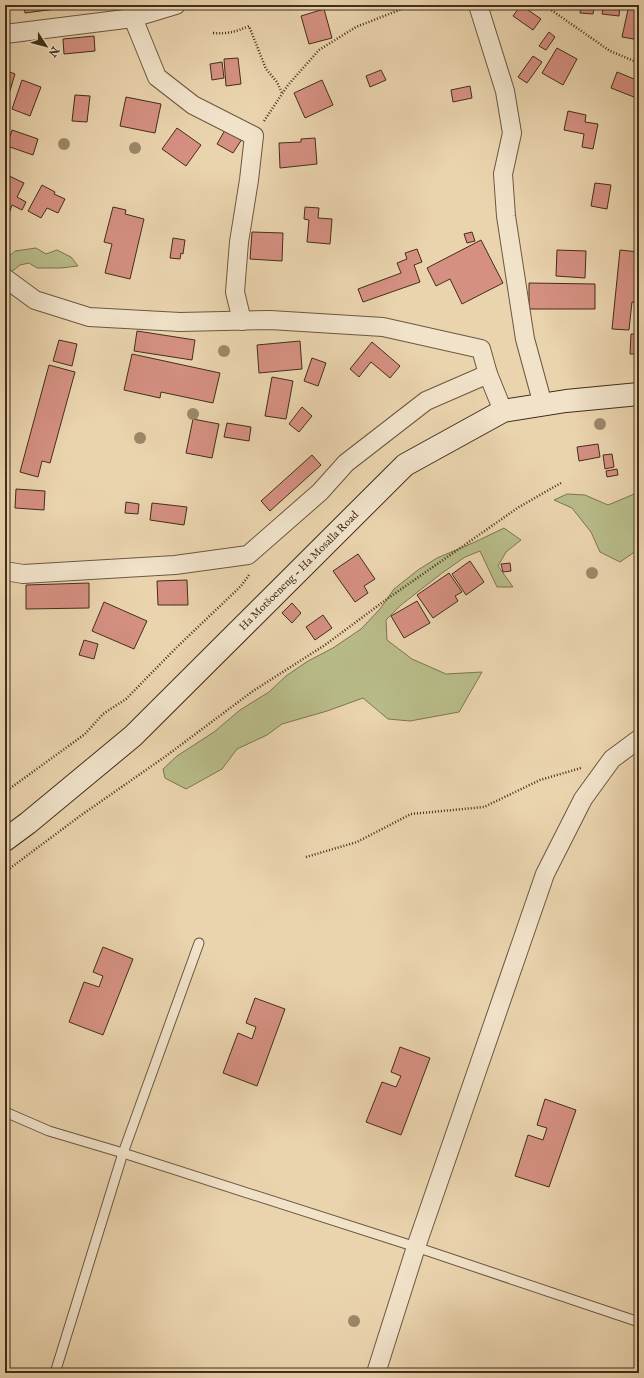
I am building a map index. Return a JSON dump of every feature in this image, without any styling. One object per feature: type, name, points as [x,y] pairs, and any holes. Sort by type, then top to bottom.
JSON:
[{"type":"main road","name":"Ha Motšoeneng - Ha Mosalla Road","points":[[5,840],[28,823],[133,736],[405,465],[503,411],[639,394]]},
{"type":"street","points":[[5,34],[133,18],[176,5]]},
{"type":"street","points":[[478,5],[505,92],[512,133],[503,174],[506,216],[525,339],[543,405]]},
{"type":"street","points":[[133,18],[157,77],[193,105],[254,136],[239,242],[235,292],[242,321]]},
{"type":"street","points":[[5,278],[35,300],[89,317],[180,322],[270,320],[383,327],[481,349],[488,374],[503,411]]},
{"type":"street","points":[[5,571],[23,574],[175,565],[248,555],[320,492],[346,462],[426,401],[488,374]]},
{"type":"street","points":[[376,1373],[416,1247],[545,874],[583,799],[612,759],[639,739]]},
{"type":"lane","points":[[55,1373],[123,1153],[199,943]]},
{"type":"lane","points":[[5,1112],[49,1131],[123,1153],[416,1247],[639,1322]]},
{"type":"path","points":[[254,136],[296,74],[319,50],[356,27],[412,5]]},
{"type":"path","points":[[544,5],[610,51],[639,63]]},
{"type":"path","points":[[213,33],[234,33],[249,26],[266,69],[277,82],[282,93]]},
{"type":"path","points":[[5,872],[253,692],[325,645],[387,599],[519,507],[561,483]]},
{"type":"path","points":[[5,792],[85,734],[103,714],[126,699],[173,651],[241,586],[259,561],[254,550]]},
{"type":"path","points":[[306,857],[357,842],[411,814],[484,807],[540,780],[612,759]]},
{"type":"green space","points":[[36,248],[46,254],[57,250],[71,257],[78,266],[37,268],[29,263],[20,265],[10,273],[5,268],[6,259],[15,251]]},
{"type":"green space","points":[[639,492],[639,549],[620,562],[600,552],[591,532],[572,508],[554,500],[567,494],[585,495],[608,505]]},
{"type":"green space","points":[[504,528],[521,540],[506,552],[498,566],[513,587],[497,587],[480,551],[465,557],[442,573],[401,605],[386,620],[387,640],[412,659],[446,674],[482,672],[459,712],[410,721],[388,719],[363,698],[327,711],[282,724],[267,735],[237,749],[222,769],[186,789],[165,778],[163,769],[177,756],[214,732],[240,710],[269,692],[286,676],[308,661],[333,648],[361,629],[380,609],[394,589],[418,570],[437,558]]},
{"type":"building","points":[[24,5],[56,5],[56,9],[25,13]]},
{"type":"building","points":[[521,5],[541,19],[533,30],[513,16]]},
{"type":"building","points":[[581,5],[620,5],[619,16],[602,14],[603,9],[594,8],[593,14],[580,13]]},
{"type":"building","points":[[629,5],[639,5],[639,40],[622,37]]},
{"type":"building","points":[[324,9],[332,38],[309,44],[301,16]]},
{"type":"building","points":[[549,32],[555,37],[546,50],[539,46]]},
{"type":"building","points":[[94,36],[95,51],[64,54],[63,39]]},
{"type":"building","points":[[557,48],[577,59],[563,85],[542,73]]},
{"type":"building","points":[[533,56],[542,62],[527,83],[518,77]]},
{"type":"building","points":[[238,58],[241,84],[226,86],[224,59]]},
{"type":"building","points":[[222,62],[224,78],[212,80],[210,64]]},
{"type":"building","points":[[5,70],[15,74],[6,104],[5,104]]},
{"type":"building","points":[[381,70],[386,80],[370,87],[366,76]]},
{"type":"building","points":[[617,72],[639,81],[639,99],[611,88]]},
{"type":"building","points":[[22,80],[41,87],[30,116],[12,109]]},
{"type":"building","points":[[322,80],[333,105],[305,118],[294,93]]},
{"type":"building","points":[[470,86],[472,98],[453,102],[451,90]]},
{"type":"building","points":[[75,95],[90,96],[87,122],[72,121]]},
{"type":"building","points":[[126,97],[161,104],[155,133],[120,126]]},
{"type":"building","points":[[568,111],[586,115],[585,122],[598,124],[593,149],[582,147],[584,134],[564,130]]},
{"type":"building","points":[[177,128],[201,145],[186,166],[162,149]]},
{"type":"building","points":[[12,130],[38,139],[33,155],[7,146]]},
{"type":"building","points":[[225,130],[242,139],[233,153],[217,144]]},
{"type":"building","points":[[315,138],[317,164],[280,168],[279,143],[301,142],[301,139]]},
{"type":"building","points":[[5,174],[24,183],[17,197],[26,202],[22,210],[12,205],[9,214],[5,212]]},
{"type":"building","points":[[595,183],[611,185],[607,209],[591,206]]},
{"type":"building","points":[[42,185],[55,192],[54,194],[65,199],[58,213],[47,208],[41,218],[28,211]]},
{"type":"building","points":[[113,207],[126,210],[125,214],[144,219],[130,279],[105,273],[112,244],[104,242]]},
{"type":"building","points":[[305,207],[319,208],[318,218],[332,219],[330,244],[307,242],[309,220],[304,219]]},
{"type":"building","points":[[252,232],[283,233],[282,261],[250,259]]},
{"type":"building","points":[[472,232],[475,241],[467,243],[464,234]]},
{"type":"building","points":[[173,238],[185,240],[183,254],[181,253],[180,259],[170,258]]},
{"type":"building","points":[[481,240],[503,283],[462,304],[450,279],[436,286],[427,268]]},
{"type":"building","points":[[417,249],[422,262],[414,265],[420,282],[363,302],[358,289],[401,273],[397,263],[407,259],[405,253]]},
{"type":"building","points":[[557,250],[586,251],[585,278],[556,276]]},
{"type":"building","points":[[620,250],[639,252],[639,303],[632,302],[629,330],[612,329]]},
{"type":"building","points":[[529,283],[595,284],[595,309],[529,309]]},
{"type":"building","points":[[137,331],[195,340],[192,360],[134,351]]},
{"type":"building","points":[[631,334],[639,334],[639,354],[630,354]]},
{"type":"building","points":[[59,340],[77,344],[72,366],[53,361]]},
{"type":"building","points":[[300,341],[302,369],[259,373],[257,345]]},
{"type":"building","points":[[372,342],[400,366],[390,378],[371,362],[359,377],[350,369]]},
{"type":"building","points":[[132,354],[220,373],[213,403],[161,392],[160,398],[124,390]]},
{"type":"building","points":[[312,358],[326,363],[318,386],[304,381]]},
{"type":"building","points":[[49,365],[75,372],[50,463],[42,461],[38,477],[20,472]]},
{"type":"building","points":[[272,377],[293,381],[286,419],[265,416]]},
{"type":"building","points":[[302,407],[312,416],[299,432],[289,424]]},
{"type":"building","points":[[193,419],[219,424],[212,458],[186,453]]},
{"type":"building","points":[[227,423],[251,427],[249,441],[224,437]]},
{"type":"building","points":[[598,444],[600,457],[579,461],[577,447]]},
{"type":"building","points":[[612,454],[614,467],[605,469],[603,455]]},
{"type":"building","points":[[312,455],[321,465],[270,511],[261,501]]},
{"type":"building","points":[[617,469],[618,475],[607,477],[606,471]]},
{"type":"building","points":[[16,489],[45,491],[44,510],[15,508]]},
{"type":"building","points":[[126,502],[139,504],[138,514],[125,513]]},
{"type":"building","points":[[152,503],[187,507],[184,525],[150,520]]},
{"type":"building","points":[[358,554],[375,579],[364,586],[368,593],[355,602],[333,571]]},
{"type":"building","points":[[470,561],[484,582],[466,595],[452,574]]},
{"type":"building","points":[[510,563],[511,571],[503,572],[501,564]]},
{"type":"building","points":[[449,573],[462,592],[455,596],[458,601],[433,618],[417,595]]},
{"type":"building","points":[[187,580],[188,605],[158,605],[157,581]]},
{"type":"building","points":[[89,583],[89,608],[26,609],[26,585]]},
{"type":"building","points":[[417,601],[430,623],[404,638],[391,616]]},
{"type":"building","points":[[104,602],[147,621],[134,649],[92,631]]},
{"type":"building","points":[[292,603],[301,613],[292,623],[282,613]]},
{"type":"building","points":[[323,615],[332,628],[315,640],[306,627]]},
{"type":"building","points":[[84,640],[98,644],[94,659],[79,655]]},
{"type":"building","points":[[103,947],[133,959],[103,1035],[69,1022],[84,982],[99,987],[103,976],[93,972]]},
{"type":"building","points":[[255,998],[285,1009],[257,1086],[223,1073],[238,1033],[252,1039],[256,1027],[246,1023]]},
{"type":"building","points":[[400,1047],[430,1058],[401,1135],[366,1122],[382,1082],[396,1087],[401,1076],[391,1072]]},
{"type":"building","points":[[545,1099],[576,1110],[549,1187],[515,1176],[528,1135],[543,1140],[547,1128],[537,1125]]}]
